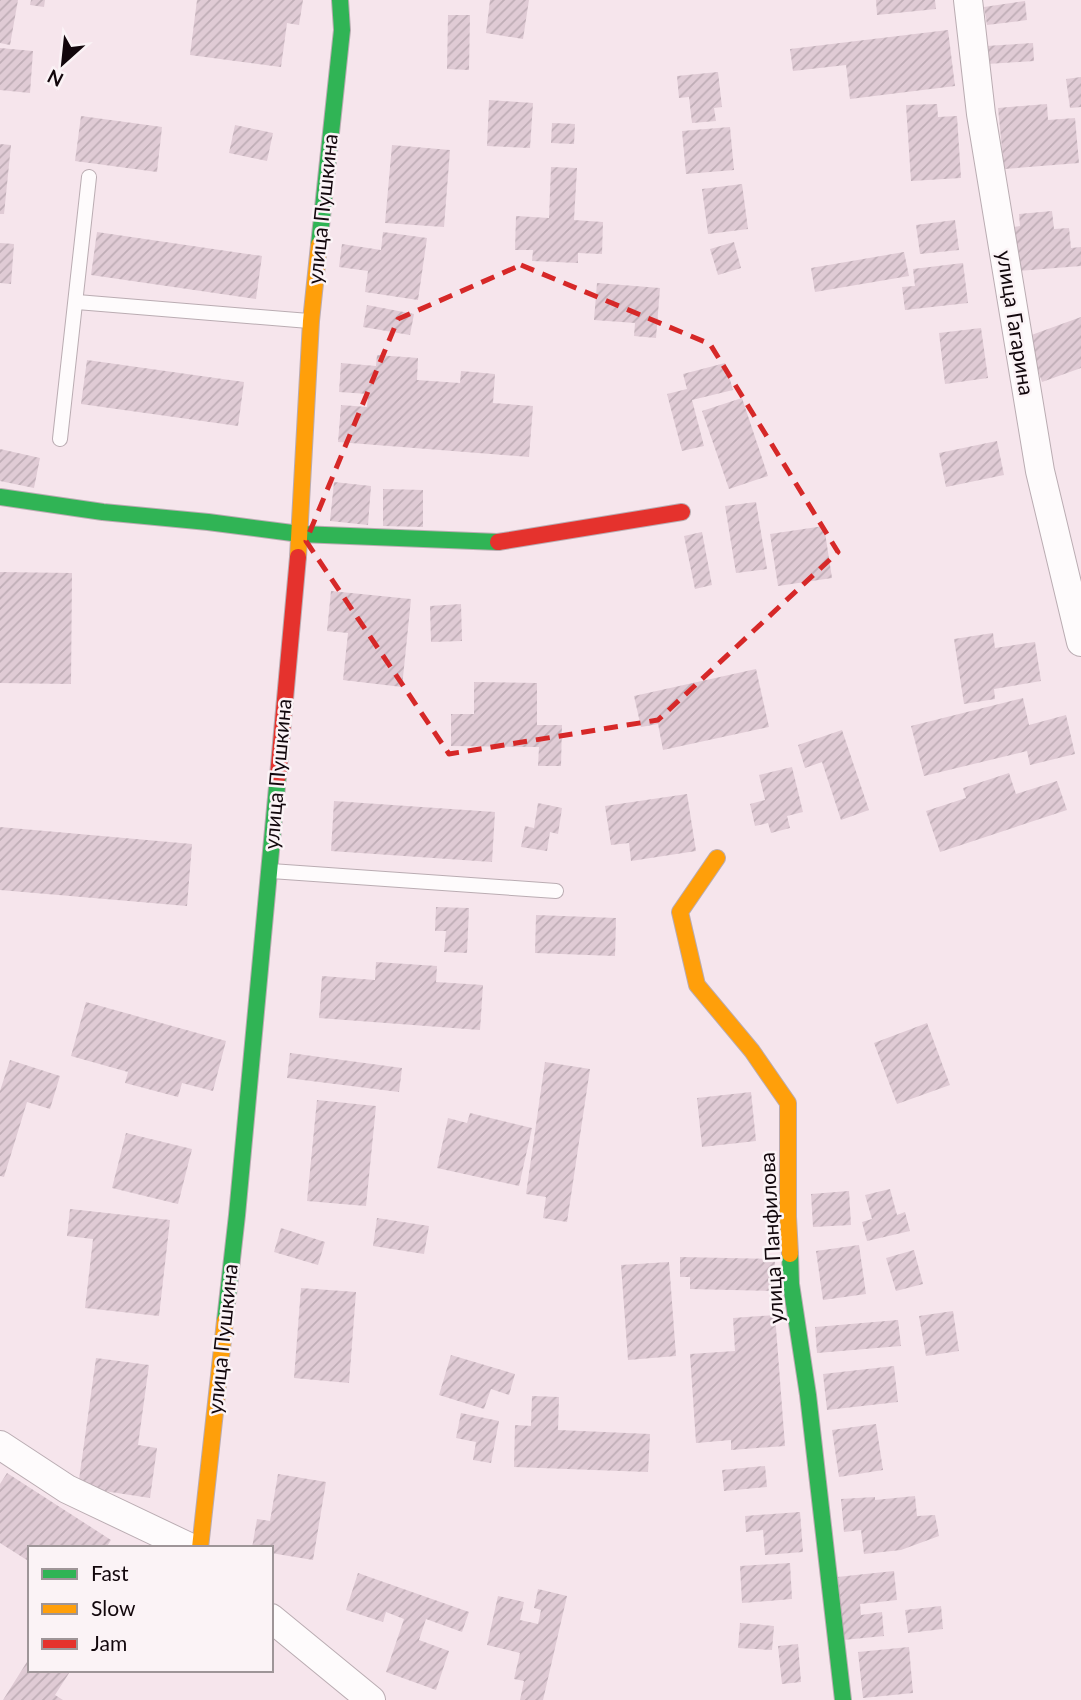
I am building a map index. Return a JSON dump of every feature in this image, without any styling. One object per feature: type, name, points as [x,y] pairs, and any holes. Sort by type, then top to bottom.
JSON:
[{"type":"street","name":"улица Пушкина","points":[[200,1546],[237,1215],[300,534],[311,321],[342,30],[340,0]]},
{"type":"street","name":"улица Гагарина","points":[[968,0],[981,114],[1040,471],[1081,642]]},
{"type":"street","points":[[0,497],[103,512],[300,534],[494,543],[682,512]]},
{"type":"street","name":"улица Панфилова","points":[[717,858],[680,912],[697,985],[752,1051],[788,1103],[791,1284],[808,1395],[843,1700]]},
{"type":"street","points":[[0,1445],[66,1489],[187,1546]]},
{"type":"street","points":[[273,1620],[371,1700]]},
{"type":"lane","points":[[60,439],[89,177]]},
{"type":"lane","points":[[77,302],[311,321]]},
{"type":"lane","points":[[269,870],[556,891]]},
{"type":"highlighted area","points":[[521,265],[710,344],[838,552],[658,720],[449,754],[306,541],[398,319]]},
{"type":"building","points":[[0,0],[18,0],[10,45],[0,43]]},
{"type":"building","points":[[31,0],[45,0],[44,7],[30,5]]},
{"type":"building","points":[[197,0],[303,0],[299,25],[287,23],[281,67],[190,55]]},
{"type":"building","points":[[490,0],[529,0],[523,39],[486,33]]},
{"type":"building","points":[[876,0],[935,0],[936,9],[877,15]]},
{"type":"building","points":[[1025,1],[1027,20],[987,25],[984,7]]},
{"type":"building","points":[[448,15],[470,15],[469,70],[447,69]]},
{"type":"building","points":[[948,30],[955,86],[850,99],[846,65],[793,71],[790,49]]},
{"type":"building","points":[[1033,43],[1034,61],[987,64],[986,46]]},
{"type":"building","points":[[0,48],[33,51],[30,93],[0,90]]},
{"type":"building","points":[[718,72],[722,107],[714,108],[716,121],[692,123],[689,97],[679,98],[677,76]]},
{"type":"building","points":[[1081,77],[1081,107],[1070,108],[1066,79]]},
{"type":"building","points":[[489,100],[533,103],[530,148],[487,146]]},
{"type":"building","points":[[937,104],[938,117],[957,116],[961,178],[911,181],[906,105]]},
{"type":"building","points":[[1047,104],[1048,120],[1075,118],[1079,163],[1004,169],[998,108]]},
{"type":"building","points":[[81,116],[162,127],[157,172],[75,161]]},
{"type":"building","points":[[552,123],[575,124],[574,144],[551,143]]},
{"type":"building","points":[[235,125],[273,133],[267,161],[229,153]]},
{"type":"building","points":[[730,127],[734,170],[686,174],[682,131]]},
{"type":"building","points":[[0,144],[11,145],[4,214],[0,214]]},
{"type":"building","points":[[392,145],[450,150],[444,227],[385,223]]},
{"type":"building","points":[[551,167],[577,168],[574,220],[603,222],[602,254],[578,253],[578,263],[532,261],[533,250],[515,250],[516,216],[549,218]]},
{"type":"building","points":[[742,184],[748,229],[708,234],[702,189]]},
{"type":"building","points":[[1052,211],[1054,229],[1069,228],[1071,248],[1081,247],[1081,266],[1018,271],[1014,227],[1020,226],[1019,214]]},
{"type":"building","points":[[955,220],[959,250],[920,254],[916,225]]},
{"type":"building","points":[[97,232],[262,256],[256,299],[91,275]]},
{"type":"building","points":[[383,232],[427,238],[418,300],[365,292],[368,271],[339,267],[342,244],[381,250]]},
{"type":"building","points":[[734,242],[741,268],[718,275],[710,249]]},
{"type":"building","points":[[0,243],[14,244],[11,284],[0,283]]},
{"type":"building","points":[[904,252],[909,276],[815,292],[811,268]]},
{"type":"building","points":[[963,263],[968,303],[905,310],[902,287],[915,286],[913,269]]},
{"type":"building","points":[[597,283],[660,288],[656,338],[634,336],[635,323],[594,320]]},
{"type":"building","points":[[367,305],[414,314],[410,335],[363,327]]},
{"type":"building","points":[[1081,317],[1081,368],[1042,382],[1026,337]]},
{"type":"building","points":[[981,328],[988,378],[945,384],[939,333]]},
{"type":"building","points":[[377,355],[418,358],[417,380],[460,383],[461,371],[495,374],[493,403],[533,406],[529,457],[338,442],[341,405],[367,407],[368,394],[339,392],[341,363],[376,366]]},
{"type":"building","points":[[87,360],[244,382],[238,426],[81,404]]},
{"type":"building","points":[[725,363],[733,390],[692,400],[704,446],[682,451],[667,394],[687,389],[683,374]]},
{"type":"building","points":[[742,398],[768,476],[729,489],[702,411]]},
{"type":"building","points":[[997,441],[1004,475],[946,487],[939,453]]},
{"type":"building","points":[[0,449],[40,458],[34,488],[0,481]]},
{"type":"building","points":[[334,482],[371,486],[368,525],[330,521]]},
{"type":"building","points":[[383,489],[423,490],[423,527],[383,526]]},
{"type":"building","points":[[756,502],[767,569],[736,573],[725,506]]},
{"type":"building","points":[[824,526],[832,578],[778,586],[770,534]]},
{"type":"building","points":[[702,532],[712,585],[695,589],[684,536]]},
{"type":"building","points":[[0,572],[72,573],[71,684],[0,683]]},
{"type":"building","points":[[331,591],[411,599],[402,687],[343,680],[348,633],[327,631]]},
{"type":"building","points":[[461,604],[462,641],[431,642],[430,606]]},
{"type":"building","points":[[993,633],[995,648],[1035,642],[1041,681],[994,689],[995,699],[964,704],[954,639]]},
{"type":"building","points":[[756,669],[769,727],[663,750],[658,724],[641,727],[634,696]]},
{"type":"building","points":[[474,682],[537,683],[537,725],[562,725],[561,766],[538,766],[539,747],[451,746],[451,714],[474,714]]},
{"type":"building","points":[[1023,698],[1029,725],[1066,715],[1075,754],[1030,765],[1027,751],[924,776],[911,726]]},
{"type":"building","points":[[842,730],[869,810],[841,820],[822,762],[805,768],[798,745]]},
{"type":"building","points":[[792,767],[803,812],[787,816],[790,828],[771,833],[768,823],[755,826],[750,804],[765,800],[759,775]]},
{"type":"building","points":[[1009,773],[1016,794],[1057,781],[1067,810],[940,852],[926,811],[966,798],[963,788]]},
{"type":"building","points":[[687,794],[696,851],[631,861],[629,843],[611,845],[605,806]]},
{"type":"building","points":[[334,801],[495,812],[492,862],[331,851]]},
{"type":"building","points":[[538,803],[562,808],[558,834],[550,832],[547,851],[521,847],[525,826],[534,828]]},
{"type":"building","points":[[0,827],[192,844],[187,906],[0,890]]},
{"type":"building","points":[[436,907],[469,908],[467,953],[444,952],[446,931],[435,931]]},
{"type":"building","points":[[536,915],[616,918],[615,956],[535,953]]},
{"type":"building","points":[[376,962],[437,966],[436,982],[483,985],[480,1030],[319,1018],[322,976],[375,980]]},
{"type":"building","points":[[86,1002],[226,1041],[213,1091],[182,1083],[178,1097],[125,1083],[128,1072],[71,1056]]},
{"type":"building","points":[[927,1023],[950,1085],[897,1104],[874,1043]]},
{"type":"building","points":[[290,1053],[402,1068],[399,1092],[287,1078]]},
{"type":"building","points":[[10,1060],[60,1076],[50,1109],[27,1102],[4,1177],[0,1176],[0,1091]]},
{"type":"building","points":[[545,1062],[590,1069],[567,1222],[543,1218],[546,1197],[526,1194]]},
{"type":"building","points":[[751,1092],[756,1141],[702,1147],[697,1098]]},
{"type":"building","points":[[317,1100],[376,1106],[366,1206],[307,1201]]},
{"type":"building","points":[[470,1113],[532,1128],[519,1186],[437,1168],[448,1118],[467,1123]]},
{"type":"building","points":[[126,1133],[192,1149],[178,1204],[112,1188]]},
{"type":"building","points":[[890,1189],[897,1215],[905,1212],[910,1231],[867,1241],[862,1222],[872,1219],[865,1195]]},
{"type":"building","points":[[849,1191],[851,1225],[813,1227],[811,1194]]},
{"type":"building","points":[[70,1209],[170,1220],[159,1316],[85,1308],[93,1239],[67,1236]]},
{"type":"building","points":[[377,1218],[429,1226],[424,1254],[373,1246]]},
{"type":"building","points":[[281,1228],[325,1242],[318,1265],[274,1252]]},
{"type":"building","points":[[859,1245],[866,1294],[823,1300],[816,1251]]},
{"type":"building","points":[[914,1250],[923,1284],[896,1291],[886,1258]]},
{"type":"building","points":[[680,1257],[775,1259],[774,1291],[690,1289],[690,1277],[680,1277]]},
{"type":"building","points":[[669,1262],[676,1356],[628,1360],[621,1265]]},
{"type":"building","points":[[301,1288],[356,1292],[349,1383],[294,1378]]},
{"type":"building","points":[[953,1311],[959,1351],[926,1356],[919,1316]]},
{"type":"building","points":[[775,1315],[785,1446],[731,1450],[731,1440],[696,1443],[690,1354],[735,1351],[733,1318]]},
{"type":"building","points":[[898,1320],[901,1346],[817,1353],[815,1327]]},
{"type":"building","points":[[451,1355],[515,1374],[509,1395],[491,1389],[484,1409],[439,1395]]},
{"type":"building","points":[[96,1358],[149,1365],[138,1445],[157,1448],[150,1498],[78,1487]]},
{"type":"building","points":[[894,1366],[898,1402],[827,1410],[823,1374]]},
{"type":"building","points":[[532,1396],[559,1397],[558,1430],[650,1434],[648,1472],[514,1467],[515,1425],[531,1426]]},
{"type":"building","points":[[461,1413],[499,1421],[491,1463],[473,1460],[476,1442],[456,1438]]},
{"type":"building","points":[[876,1424],[883,1470],[839,1477],[832,1430]]},
{"type":"building","points":[[765,1466],[767,1487],[724,1491],[722,1470]]},
{"type":"building","points":[[7,1473],[111,1540],[107,1546],[28,1546],[28,1561],[0,1543],[0,1484]]},
{"type":"building","points":[[278,1474],[326,1482],[313,1560],[273,1553],[273,1546],[252,1546],[257,1519],[270,1521]]},
{"type":"building","points":[[915,1496],[917,1516],[935,1515],[939,1536],[901,1550],[864,1554],[861,1530],[844,1532],[841,1499],[875,1497],[875,1500]]},
{"type":"building","points":[[800,1512],[803,1552],[765,1555],[763,1530],[746,1532],[745,1516]]},
{"type":"building","points":[[790,1563],[792,1599],[742,1603],[740,1566]]},
{"type":"building","points":[[894,1571],[897,1600],[860,1604],[861,1615],[882,1612],[884,1636],[843,1640],[837,1577]]},
{"type":"building","points":[[358,1573],[469,1612],[462,1632],[426,1619],[419,1640],[449,1651],[436,1690],[386,1672],[404,1619],[386,1612],[383,1622],[346,1610]]},
{"type":"building","points":[[538,1589],[567,1596],[543,1700],[520,1700],[524,1681],[514,1679],[520,1653],[487,1645],[498,1596],[524,1602],[520,1620],[538,1624],[541,1610],[534,1608]]},
{"type":"building","points":[[941,1606],[943,1629],[908,1633],[905,1610]]},
{"type":"building","points":[[740,1623],[774,1626],[772,1650],[738,1648]]},
{"type":"building","points":[[798,1644],[801,1682],[782,1684],[778,1646]]},
{"type":"building","points":[[909,1647],[913,1693],[863,1698],[858,1652]]},
{"type":"building","points":[[28,1660],[28,1672],[70,1672],[55,1695],[63,1700],[3,1700]]},
{"type":"traffic: fast","points":[[319,245],[342,30],[340,0]]},
{"type":"traffic: fast","points":[[0,497],[103,512],[300,534],[498,542]]},
{"type":"traffic: fast","points":[[225,1321],[278,776]]},
{"type":"traffic: fast","points":[[790,1254],[791,1284],[808,1395],[843,1700]]},
{"type":"traffic: slow","points":[[298,557],[311,321],[319,245]]},
{"type":"traffic: slow","points":[[717,858],[680,912],[697,985],[752,1051],[788,1103],[790,1254]]},
{"type":"traffic: slow","points":[[200,1546],[225,1321]]},
{"type":"traffic: jam","points":[[498,542],[682,512]]},
{"type":"traffic: jam","points":[[278,776],[298,557]]}]
